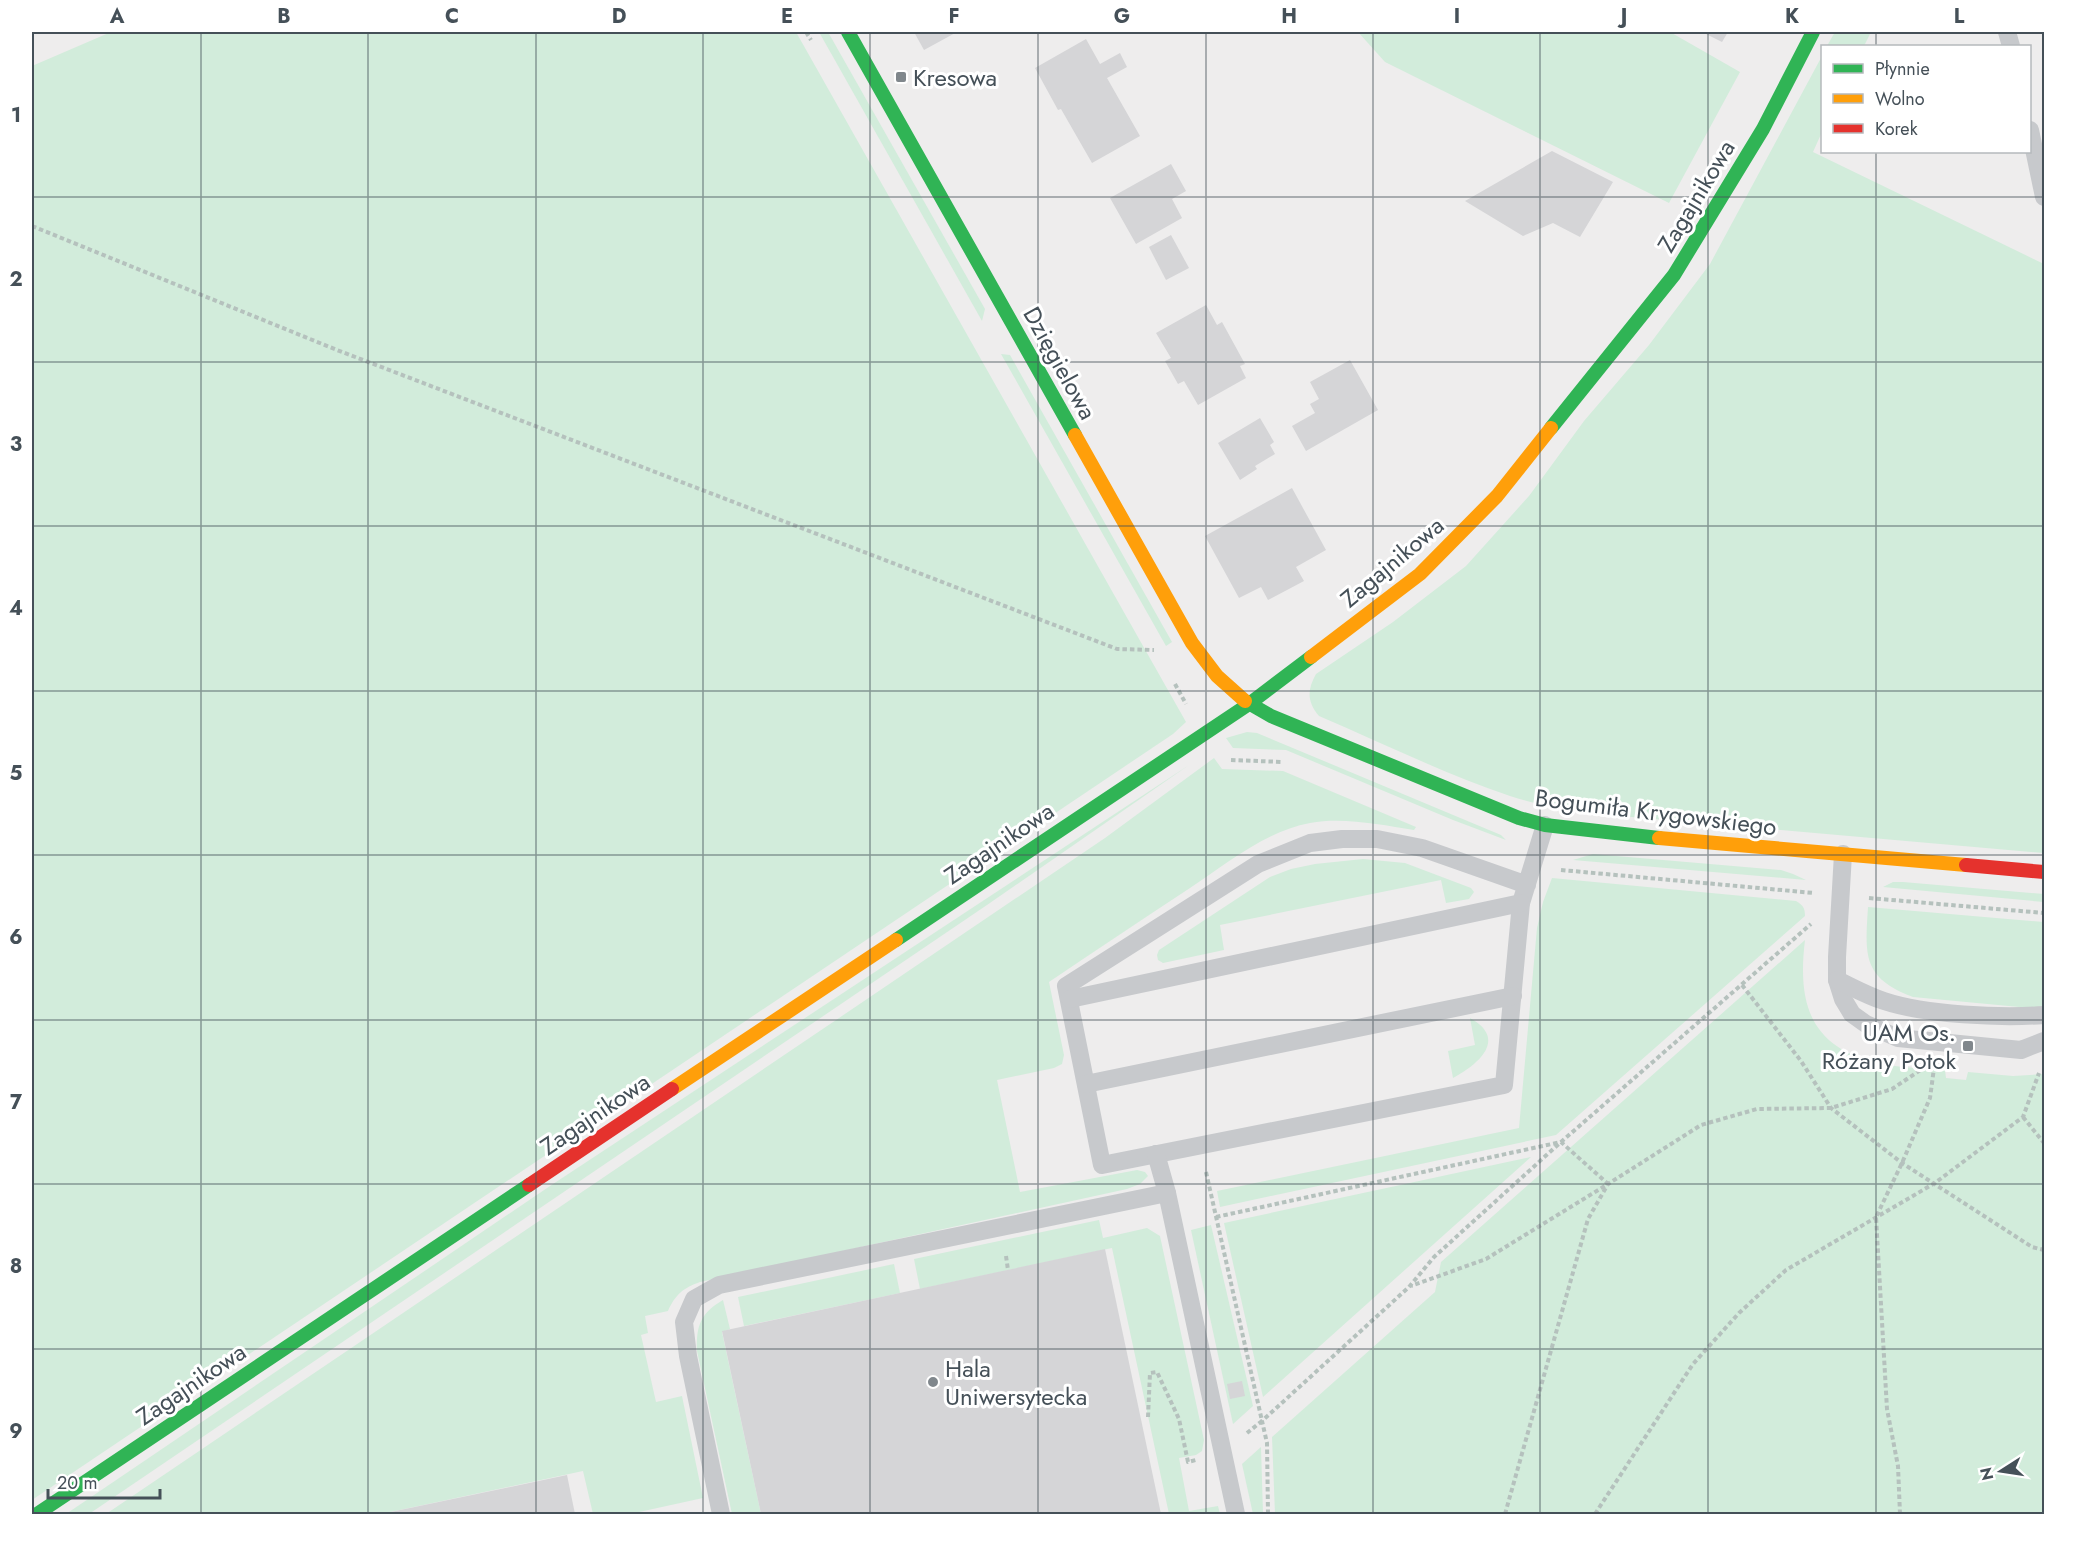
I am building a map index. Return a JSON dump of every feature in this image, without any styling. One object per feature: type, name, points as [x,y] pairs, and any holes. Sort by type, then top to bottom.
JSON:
[{"type":"street","name":"Dzięgielowa","points":[[848,32],[1192,643],[1231,690],[1249,704]]},
{"type":"street","name":"Zagajnikowa","points":[[37,1515],[1249,704],[1419,574],[1497,496],[1674,275],[1763,129],[1813,32]]},
{"type":"street","name":"Bogumiła Krygowskiego","points":[[1249,704],[1306,732],[1469,799],[1545,825],[1621,835],[2044,872]]},
{"type":"lane","points":[[2031,135],[2044,196]]},
{"type":"lane","points":[[1527,885],[1422,848],[1377,839],[1342,839],[1310,843],[1258,864],[1066,986],[1102,1165],[1504,1085],[1521,903],[1527,885],[1545,825]]},
{"type":"lane","points":[[1843,855],[1837,980],[1843,999],[1852,1014],[1866,1024],[1898,1038],[2021,1050],[2044,1041]]},
{"type":"lane","points":[[1070,999],[1521,903]]},
{"type":"lane","points":[[1837,980],[1883,1001],[1913,1009],[1971,1014],[2044,1015]]},
{"type":"lane","points":[[1086,1084],[1513,996]]},
{"type":"lane","points":[[1156,1154],[1167,1193],[1236,1515]]},
{"type":"lane","points":[[721,1515],[688,1356],[684,1322],[694,1299],[719,1285],[1167,1193]]},
{"type":"path","points":[[32,226],[348,354],[1117,650],[1155,650]]},
{"type":"path","points":[[1808,892],[1810,898]]},
{"type":"path","points":[[1252,1429],[1409,1287],[1434,1257],[1813,922]]},
{"type":"path","points":[[1742,985],[1801,1061],[1832,1108],[1902,1163],[2032,1247],[2044,1250]]},
{"type":"path","points":[[1409,1287],[1486,1259],[1701,1125],[1757,1109],[1832,1108],[1892,1089],[1935,1061],[1930,1098],[1876,1217],[1886,1398],[1898,1466],[1900,1515]]},
{"type":"path","points":[[1594,1515],[1693,1364],[1739,1313],[1786,1270],[1935,1184],[2023,1117],[2041,1067]]},
{"type":"path","points":[[2023,1117],[2044,1143]]},
{"type":"path","points":[[1562,1142],[1608,1184]]},
{"type":"path","points":[[1216,1217],[1562,1142]]},
{"type":"path","points":[[1200,1145],[1267,1443],[1269,1515]]},
{"type":"path","points":[[1505,1515],[1588,1219],[1608,1184]]},
{"type":"path","points":[[1148,1417],[1150,1373],[1157,1372],[1179,1419],[1188,1462],[1222,1452]]},
{"type":"green space","points":[[111,32],[796,32],[1186,722],[1173,734],[32,1500],[32,66]]},
{"type":"green space","points":[[819,32],[828,32],[985,309],[982,321]]},
{"type":"green space","points":[[1358,32],[1670,32],[1740,72],[1669,203],[1385,62]]},
{"type":"green space","points":[[1835,32],[1871,32],[1864,45],[1828,45]]},
{"type":"green space","points":[[1821,58],[1821,134],[1813,152],[2044,264],[2044,853],[1567,810],[1510,796],[1438,768],[1319,716],[1312,706],[1310,691],[1316,674],[1393,622],[1466,566],[1529,496],[1584,421],[1649,345],[1710,264]]},
{"type":"green space","points":[[1001,354],[1010,355],[1172,642],[1166,646]]},
{"type":"green space","points":[[1247,732],[1257,733],[1501,835],[1506,840],[1286,750],[1233,748],[1226,738]]},
{"type":"green space","points":[[1214,758],[1222,769],[1283,771],[1416,827],[1414,830],[1362,822],[1323,821],[1278,833],[1232,859],[1049,982],[1064,1055],[1062,1064],[1054,1068],[997,1080],[1020,1192],[1137,1170],[1145,1172],[1148,1176],[1140,1184],[1127,1189],[700,1282],[680,1293],[668,1311],[645,1316],[648,1333],[641,1335],[656,1402],[682,1396],[703,1498],[630,1514],[593,1514],[583,1471],[381,1514],[106,1514],[1105,838]]},
{"type":"green space","points":[[1189,765],[987,905],[89,1514],[66,1514],[550,1186]]},
{"type":"green space","points":[[1593,854],[1781,870],[1806,880],[1573,860]]},
{"type":"green space","points":[[1363,859],[1405,863],[1471,888],[1474,892],[1469,899],[1446,903],[1441,880],[1220,925],[1224,950],[1163,963],[1158,960],[1159,950],[1270,877],[1291,869],[1315,864]]},
{"type":"green space","points":[[1552,878],[1796,901],[1803,907],[1805,916],[1556,1135],[1220,1207],[1217,1191],[1519,1128],[1537,928]]},
{"type":"green space","points":[[1893,882],[2044,894],[2044,902],[1883,887]]},
{"type":"green space","points":[[1868,907],[2044,922],[2044,1006],[2030,1008],[1913,997],[1896,990],[1884,982],[1870,963],[1867,952]]},
{"type":"green space","points":[[1805,940],[1803,964],[1807,1004],[1814,1021],[1824,1035],[1838,1047],[1857,1057],[1881,1064],[1945,1070],[1946,1078],[1966,1080],[1968,1072],[2013,1076],[2044,1074],[2044,1514],[1275,1514],[1272,1437],[1435,1292],[1441,1262]]},
{"type":"green space","points":[[1470,1018],[1487,1034],[1486,1051],[1472,1066],[1453,1078],[1448,1051],[1475,1045]]},
{"type":"green space","points":[[1531,1157],[1263,1397],[1224,1223]]},
{"type":"green space","points":[[1099,1220],[1103,1238],[1147,1228],[1160,1236],[1204,1440],[1202,1451],[1196,1455],[1179,1458],[1189,1511],[1218,1506],[1220,1514],[1169,1514],[1112,1248],[920,1289],[914,1259]]},
{"type":"green space","points":[[1211,1225],[1253,1406],[1233,1424],[1191,1230]]},
{"type":"green space","points":[[894,1264],[900,1293],[744,1326],[738,1297]]},
{"type":"green space","points":[[723,1300],[730,1329],[722,1332],[761,1514],[732,1514],[697,1351],[701,1321]]},
{"type":"green space","points":[[1261,1447],[1263,1514],[1253,1514],[1242,1464]]},
{"type":"building","points":[[914,32],[957,32],[924,50]]},
{"type":"building","points":[[1702,32],[1728,32],[1722,42]]},
{"type":"building","points":[[1086,39],[1100,64],[1120,53],[1127,67],[1107,78],[1140,136],[1092,163],[1061,109],[1058,110],[1035,68]]},
{"type":"building","points":[[1552,151],[1613,182],[1580,237],[1553,223],[1523,236],[1465,201]]},
{"type":"building","points":[[1171,164],[1186,191],[1172,199],[1182,218],[1136,244],[1110,198]]},
{"type":"building","points":[[1171,235],[1189,268],[1166,280],[1149,247]]},
{"type":"building","points":[[1206,305],[1217,325],[1222,322],[1245,364],[1240,366],[1246,378],[1198,405],[1184,381],[1178,384],[1165,361],[1171,358],[1156,333]]},
{"type":"building","points":[[1350,360],[1378,410],[1306,451],[1292,426],[1315,413],[1310,404],[1319,399],[1310,382]]},
{"type":"building","points":[[1260,418],[1274,442],[1270,445],[1275,454],[1255,466],[1257,469],[1240,480],[1218,443]]},
{"type":"building","points":[[1292,488],[1326,550],[1296,567],[1304,581],[1268,600],[1261,587],[1239,598],[1205,536]]},
{"type":"building","name":"Hala Uniwersytecka","points":[[1105,1249],[1161,1514],[761,1514],[722,1331]]},
{"type":"building","points":[[1242,1381],[1245,1396],[1230,1399],[1227,1384]]},
{"type":"building","points":[[567,1475],[575,1514],[386,1514],[386,1513]]},
{"type":"traffic: fast","points":[[848,32],[1075,435]]},
{"type":"traffic: fast","points":[[1551,428],[1674,275],[1763,129],[1813,32]]},
{"type":"traffic: fast","points":[[896,940],[1249,704],[1311,657]]},
{"type":"traffic: fast","points":[[1245,701],[1271,716],[1519,818],[1545,825],[1659,838]]},
{"type":"traffic: fast","points":[[37,1514],[529,1185]]},
{"type":"traffic: slow","points":[[1311,657],[1420,574],[1497,496],[1551,428]]},
{"type":"traffic: slow","points":[[1075,435],[1192,643],[1217,676],[1245,701]]},
{"type":"traffic: slow","points":[[1659,838],[1966,865]]},
{"type":"traffic: slow","points":[[672,1089],[896,940]]},
{"type":"traffic: jam","points":[[1966,865],[2044,872]]},
{"type":"traffic: jam","points":[[529,1185],[672,1089]]},
{"type":"place","name":"Kresowa","points":[[901,77]]},
{"type":"place","name":"UAM Os. Różany Potok","points":[[1968,1046]]},
{"type":"place","name":"Hala Uniwersytecka","points":[[933,1382]]}]
